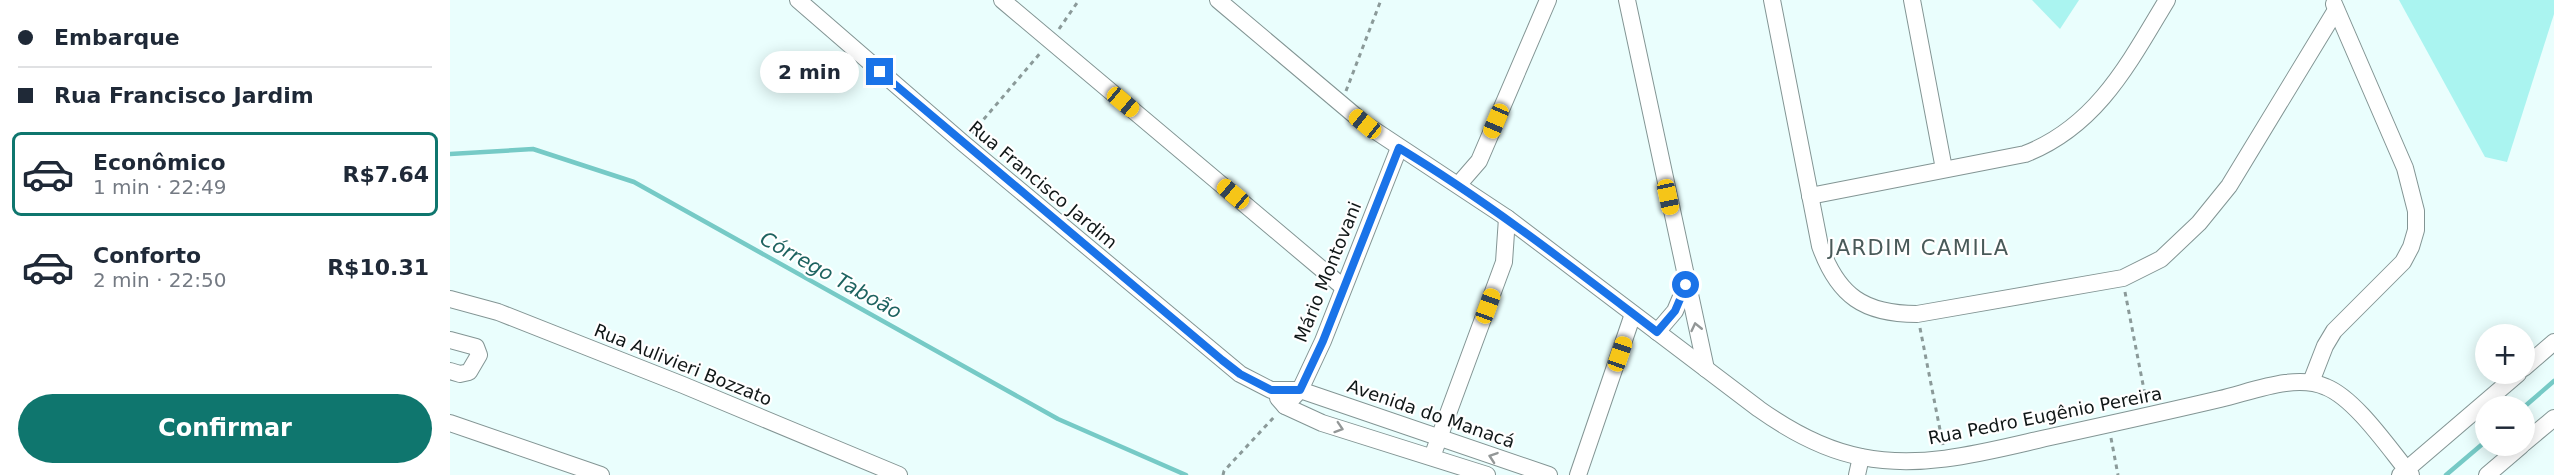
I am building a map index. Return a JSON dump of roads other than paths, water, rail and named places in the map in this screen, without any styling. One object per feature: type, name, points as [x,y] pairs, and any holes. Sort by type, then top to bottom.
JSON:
[{"type":"street","name":"Rua Francisco Jardim","points":[[798,0],[963,143],[1222,360],[1240,374],[1271,390],[1285,406]]},
{"type":"street","points":[[1002,0],[1343,286]]},
{"type":"street","name":"Rua Pedro Eugênio Pereira","points":[[1218,0],[1341,105],[1399,148],[1459,184],[1507,218],[1788,429],[1811,440],[1861,457],[1897,460],[1945,459],[2149,416],[2275,386],[2311,382],[2339,394],[2352,405],[2406,473]]},
{"type":"street","points":[[1459,184],[1479,161],[1548,0]]},
{"type":"street","points":[[1627,0],[1686,285],[1706,369]]},
{"type":"street","points":[[1772,0],[1820,246],[1827,265],[1837,282],[1867,306],[1881,313],[1917,314],[2123,278],[2161,259],[2181,243],[2229,186],[2334,5]]},
{"type":"street","points":[[1912,0],[1944,169]]},
{"type":"street","points":[[1810,196],[2025,154],[2047,145],[2068,132],[2100,100],[2136,51],[2167,0]]},
{"type":"street","points":[[2311,382],[2325,346],[2334,331],[2403,262],[2416,230],[2414,201],[2404,168],[2334,5]]},
{"type":"street","name":"Mário Montovani","points":[[1285,406],[1300,390],[1323,341],[1399,148]]},
{"type":"street","points":[[1477,197],[1479,161]]},
{"type":"street","points":[[1432,457],[1504,262],[1507,218]]},
{"type":"street","points":[[1504,262],[1530,235]]},
{"type":"street","points":[[1657,332],[1675,311],[1686,285]]},
{"type":"street","name":"Rua Aulivieri Bozzato","points":[[450,299],[498,312],[585,346],[899,475]]},
{"type":"street","points":[[1578,475],[1633,314]]},
{"type":"street","points":[[450,340],[476,347],[479,352],[470,372],[460,374],[450,371]]},
{"type":"street","points":[[2535,358],[2554,342]]},
{"type":"street","points":[[2406,473],[2507,384]]},
{"type":"street","name":"Rua Francisco Jardim","points":[[1271,390],[1300,390]]},
{"type":"street","name":"Avenida do Manacá","points":[[1300,390],[1549,475]]},
{"type":"street","points":[[1285,406],[1322,423],[1487,475]]},
{"type":"street","points":[[2535,434],[2554,417]]},
{"type":"street","points":[[450,423],[601,475]]},
{"type":"street","points":[[2487,475],[2509,456]]},
{"type":"street","points":[[1857,475],[1861,457]]},
{"type":"waterway","name":"Córrego Taboão","points":[[450,154],[533,149],[634,182],[1058,419],[1186,475]]},
{"type":"waterway","points":[[2535,397],[2554,381]]},
{"type":"waterway","points":[[2446,475],[2475,450]]},
{"type":"district","name":"JARDIM CAMILA","points":[[1919,248]]}]
